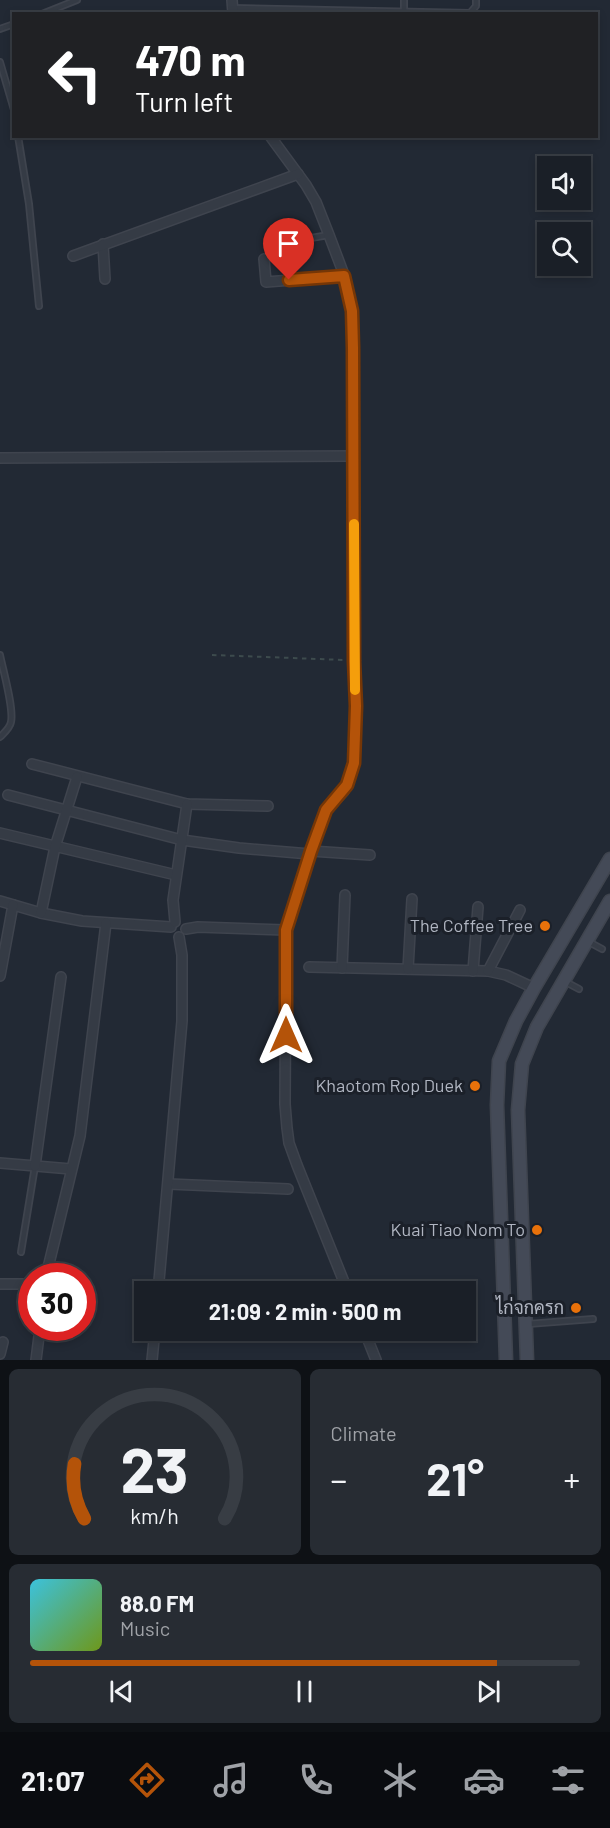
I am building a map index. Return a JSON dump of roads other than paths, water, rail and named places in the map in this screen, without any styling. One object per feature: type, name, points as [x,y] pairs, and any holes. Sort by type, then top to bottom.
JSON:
[{"type":"street","points":[[271,138],[316,202],[344,276],[352,311],[356,706],[354,763],[347,785],[326,810],[286,930],[285,1104],[289,1143],[344,1281]]},
{"type":"street","points":[[73,256],[298,174]]},
{"type":"street","points":[[103,244],[105,279]]},
{"type":"street","points":[[264,259],[266,282],[344,276]]},
{"type":"street","points":[[0,458],[354,456]]},
{"type":"street","points":[[32,764],[187,804],[268,806]]},
{"type":"street","points":[[41,913],[65,809],[77,777]]},
{"type":"street","points":[[8,795],[182,840],[239,848],[370,855]]},
{"type":"street","points":[[179,936],[174,935],[173,900],[187,804]]},
{"type":"street","points":[[0,833],[176,875]]},
{"type":"street","points":[[506,1360],[497,1105],[499,1061],[516,1021],[534,988],[610,859]]},
{"type":"street","points":[[342,968],[345,895]]},
{"type":"street","points":[[408,969],[412,899]]},
{"type":"street","points":[[0,901],[41,913],[82,921],[173,925],[181,922],[186,929]]},
{"type":"street","points":[[527,1360],[518,1110],[522,1064],[537,1027],[610,901]]},
{"type":"street","points":[[0,976],[13,905]]},
{"type":"street","points":[[473,970],[478,907]]},
{"type":"street","points":[[488,971],[520,910]]},
{"type":"street","points":[[49,1263],[80,1136],[106,923]]},
{"type":"street","points":[[179,936],[186,929],[198,927],[286,930]]},
{"type":"street","points":[[159,1281],[182,1021],[183,964],[179,936]]},
{"type":"street","points":[[309,967],[488,971],[506,975],[534,988]]},
{"type":"street","points":[[35,1166],[61,977]]},
{"type":"street","points":[[0,1163],[71,1169]]},
{"type":"street","points":[[169,1184],[288,1189]]},
{"type":"street","points":[[0,1284],[18,1284]]},
{"type":"street","points":[[36,1360],[38,1341]]},
{"type":"street","points":[[152,1360],[153,1341]]},
{"type":"street","points":[[368,1341],[376,1360]]},
{"type":"street","points":[[0,1354],[3,1342]]},
{"type":"lane","points":[[47,12],[77,0]]},
{"type":"lane","points":[[289,9],[290,0]]},
{"type":"lane","points":[[404,0],[404,11]]},
{"type":"lane","points":[[233,7],[437,12]]},
{"type":"lane","points":[[0,63],[12,103]]},
{"type":"lane","points":[[18,138],[29,204],[39,306]]},
{"type":"lane","points":[[280,243],[329,235]]},
{"type":"lane","points":[[0,655],[11,716],[6,732],[0,737]]},
{"type":"lane","points":[[587,941],[602,949]]},
{"type":"lane","points":[[564,981],[579,989]]},
{"type":"lane","points":[[21,1252],[35,1166]]},
{"type":"lane","points":[[525,1324],[593,1319]]},
{"type":"place","name":"The Coffee Tree","points":[[545,926]]},
{"type":"place","name":"Khaotom Rop Duek","points":[[475,1086]]},
{"type":"place","name":"Kuai Tiao Nom To","points":[[537,1230]]},
{"type":"place","name":"ไก่จกครก","points":[[576,1308]]}]
